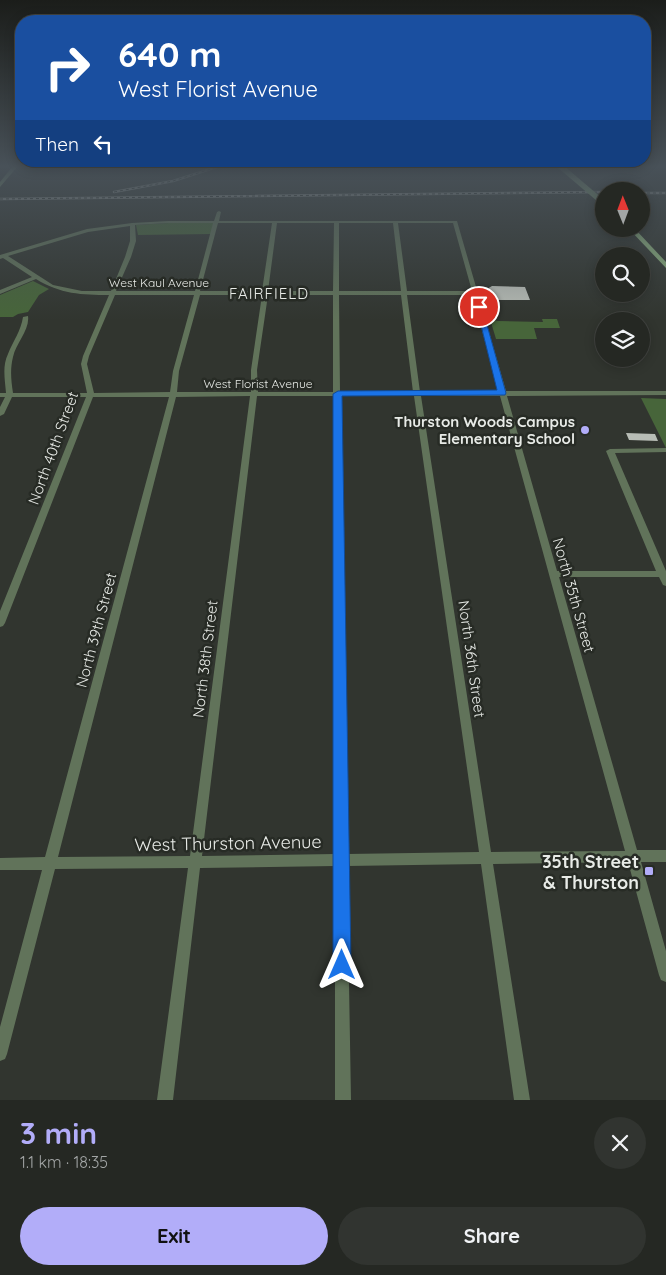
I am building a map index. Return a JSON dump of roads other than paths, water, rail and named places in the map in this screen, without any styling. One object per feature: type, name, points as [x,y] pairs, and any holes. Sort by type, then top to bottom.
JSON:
[{"type":"main road","points":[[640,238],[666,266]]},
{"type":"main road","points":[[645,238],[666,260]]},
{"type":"street","points":[[2,256],[87,231],[132,224],[214,217]]},
{"type":"street","name":"North 39th Street","points":[[0,1054],[173,394],[176,371],[199,293],[218,217]]},
{"type":"street","points":[[222,217],[275,222],[395,222]]},
{"type":"street","name":"North 38th Street","points":[[165,1100],[254,394],[254,370],[275,222]]},
{"type":"street","points":[[337,222],[343,1100]]},
{"type":"street","name":"North 35th Street","points":[[395,222],[455,222],[666,975]]},
{"type":"street","name":"North 36th Street","points":[[395,222],[418,393],[522,1100]]},
{"type":"street","name":"North 40th Street","points":[[0,623],[90,394],[84,364],[111,294],[128,257],[133,242],[132,224]]},
{"type":"street","name":"West Kaul Avenue","points":[[2,256],[51,286],[68,291],[111,294],[475,293]]},
{"type":"street","points":[[0,292],[36,277]]},
{"type":"street","points":[[0,414],[10,395],[7,372],[10,355],[25,326],[26,317]]},
{"type":"street","name":"West Florist Avenue","points":[[0,395],[666,392]]},
{"type":"street","points":[[553,574],[665,577],[610,451],[666,450]]},
{"type":"street","name":"West Thurston Avenue","points":[[0,864],[196,860],[666,856]]},
{"type":"place","name":"Thurston Woods Campus Elementary School","points":[[585,430]]},
{"type":"place","name":"35th Street & Thurston","points":[[649,871]]},
{"type":"district","name":"FAIRFIELD","points":[[269,293]]}]
